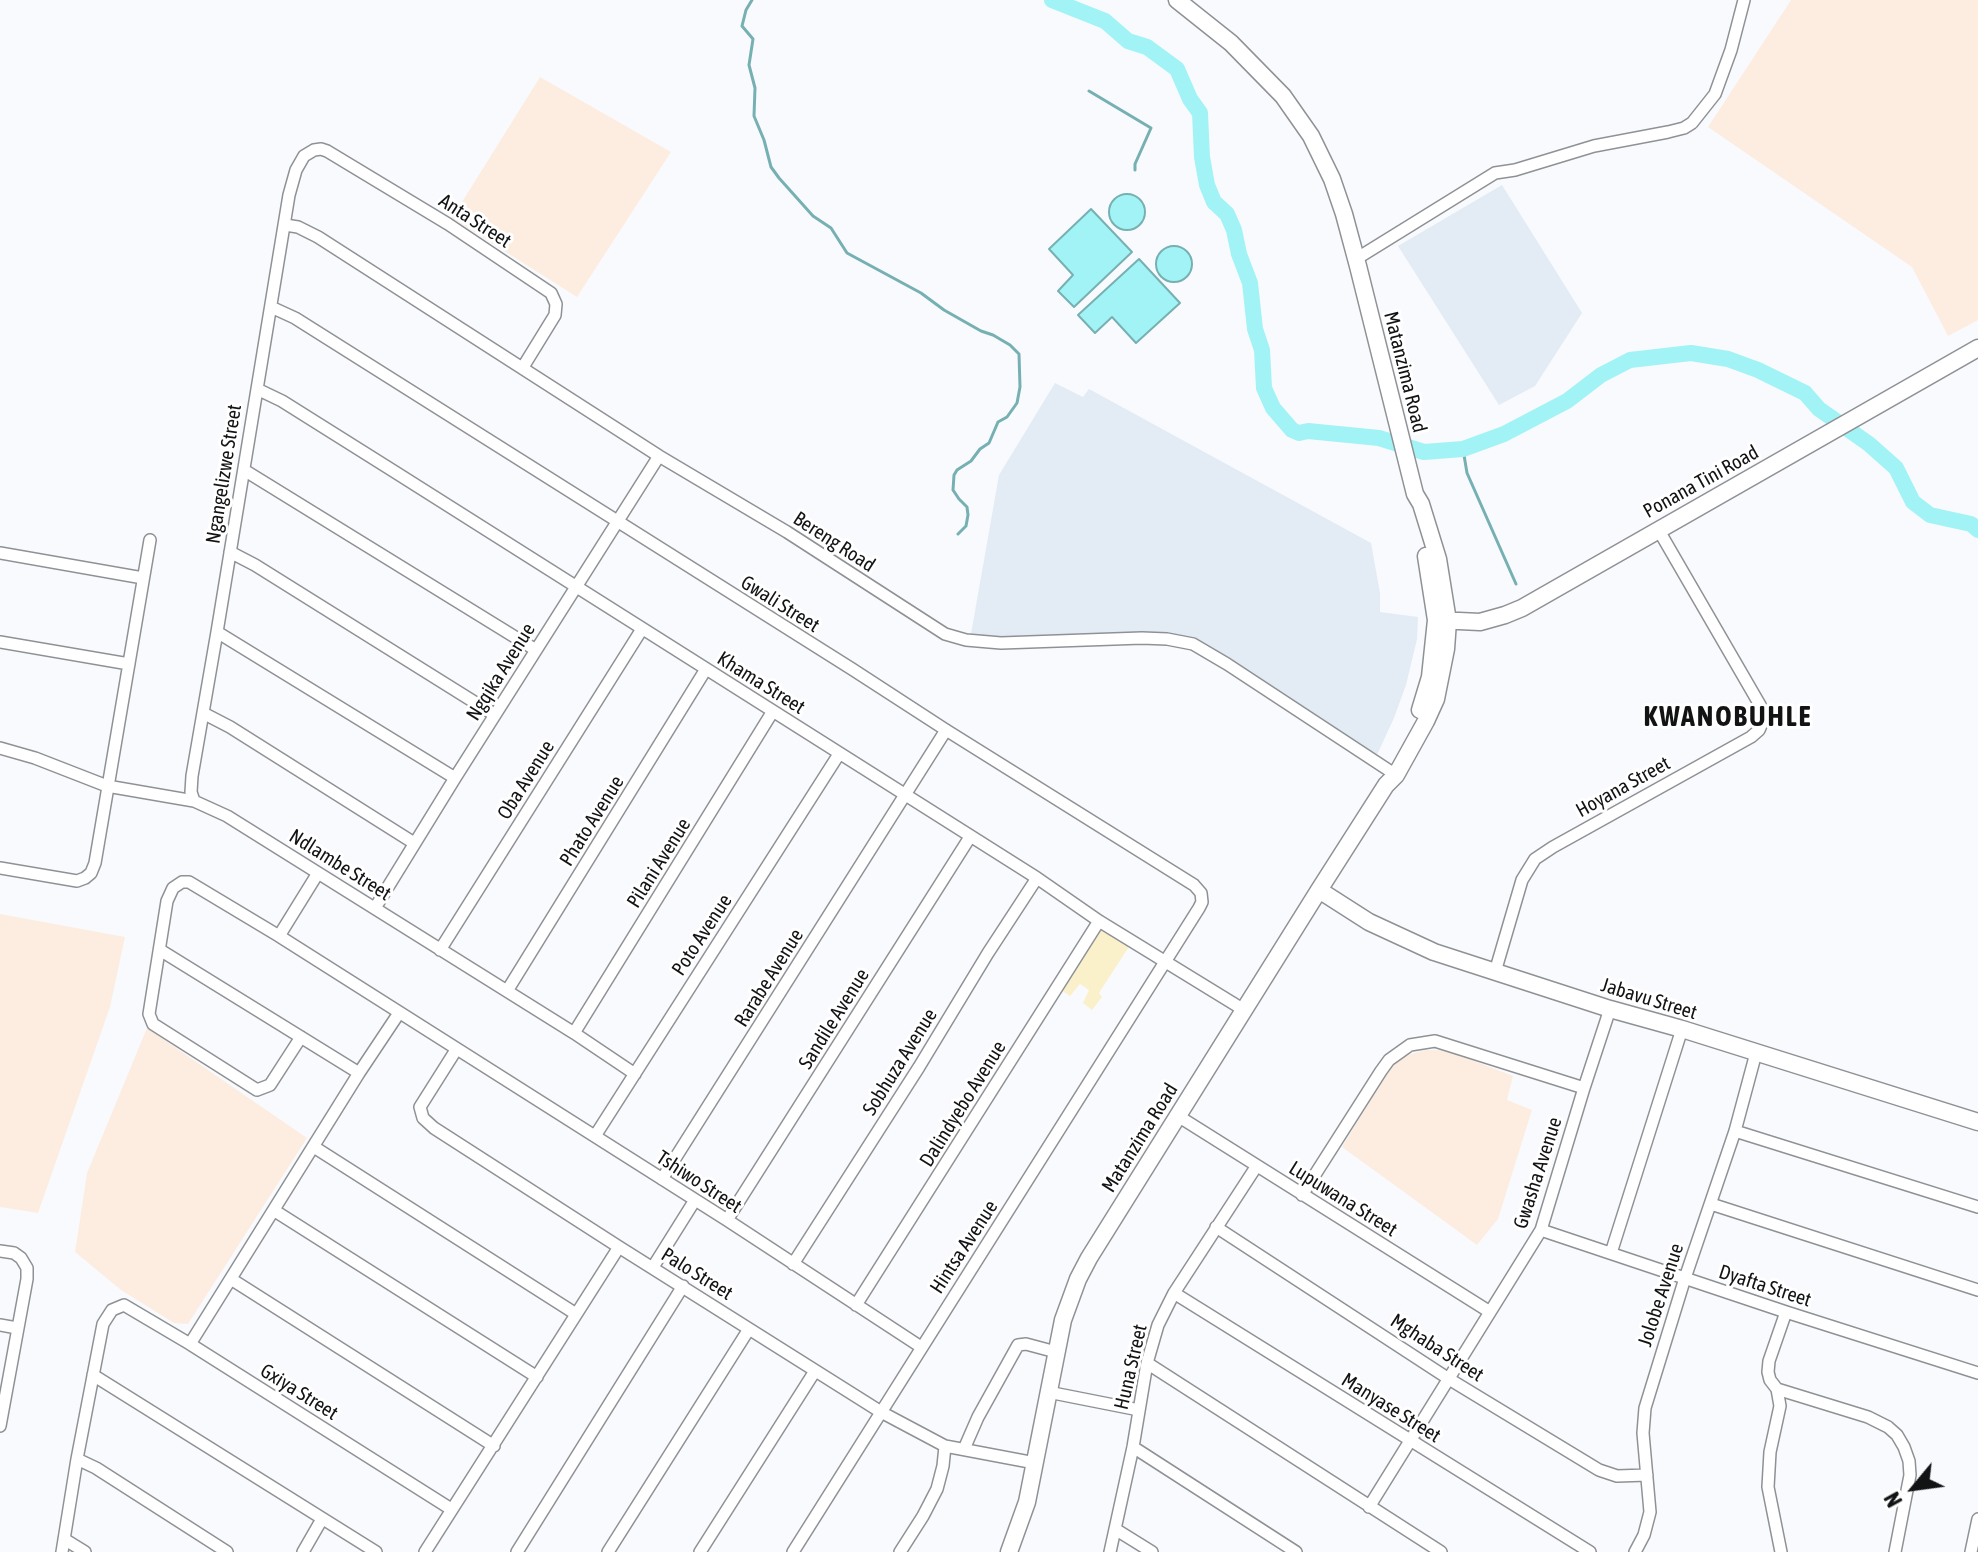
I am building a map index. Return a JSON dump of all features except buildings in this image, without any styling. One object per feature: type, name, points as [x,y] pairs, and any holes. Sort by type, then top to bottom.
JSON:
[{"type":"street","name":"Matanzima Road","points":[[1009,1552],[1027,1502],[1063,1320],[1078,1279],[1426,721],[1436,699],[1442,670],[1438,559],[1415,494],[1356,259],[1332,179],[1299,117],[1283,96],[1249,60],[1177,0]]},
{"type":"street","points":[[1356,259],[1495,173],[1594,146],[1684,128],[1692,123],[1715,94],[1744,0]]},
{"type":"street","name":"Anta Street","points":[[304,156],[314,150],[327,151],[547,288],[556,304],[555,315],[523,367]]},
{"type":"street","name":"Ngangelizwe Street","points":[[194,801],[192,776],[292,180],[304,156]]},
{"type":"street","name":"Bereng Road","points":[[285,225],[298,227],[318,237],[659,456],[787,532],[945,634],[966,640],[1001,643],[1142,638],[1193,644],[1392,776]]},
{"type":"street","name":"Gwali Street","points":[[271,307],[295,318],[1198,889],[1202,902],[1166,962]]},
{"type":"street","name":"Ponana Tini Road","points":[[1442,620],[1480,622],[1514,612],[1978,348]]},
{"type":"street","name":"Khama Street","points":[[257,389],[295,409],[1244,1010]]},
{"type":"street","name":"Ngqika Avenue","points":[[375,908],[659,456]]},
{"type":"street","points":[[244,470],[536,650]]},
{"type":"street","name":"Hoyana Street","points":[[1495,972],[1522,880],[1535,859],[1751,737],[1762,723],[1764,715],[1760,705],[1658,529]]},
{"type":"street","points":[[0,868],[77,881],[91,873],[150,540]]},
{"type":"street","points":[[230,552],[495,715]]},
{"type":"street","points":[[0,553],[143,578]]},
{"type":"street","name":"Oba Avenue","points":[[440,950],[642,629]]},
{"type":"street","points":[[217,632],[455,778]]},
{"type":"street","points":[[0,642],[129,664]]},
{"type":"street","name":"Phato Avenue","points":[[507,991],[706,669]]},
{"type":"street","name":"Pilani Avenue","points":[[574,1033],[773,711]]},
{"type":"street","points":[[203,713],[414,843]]},
{"type":"street","name":"Rarabe Avenue","points":[[662,1179],[946,730]]},
{"type":"street","name":"Ndlambe Street","points":[[0,748],[107,786],[194,801],[227,816],[635,1074]]},
{"type":"street","name":"Poto Avenue","points":[[595,1136],[839,754]]},
{"type":"street","name":"Sandile Avenue","points":[[727,1220],[970,837]]},
{"type":"street","points":[[279,936],[318,873]]},
{"type":"street","name":"Sobhuza Avenue","points":[[793,1264],[1037,878]]},
{"type":"street","name":"Tshiwo Street","points":[[160,950],[169,894],[178,884],[189,882],[595,1136],[921,1347]]},
{"type":"street","name":"Jabavu Street","points":[[1319,890],[1351,912],[1425,948],[1610,1009],[1978,1122]]},
{"type":"street","name":"Dalindyebo Avenue","points":[[856,1305],[1099,921]]},
{"type":"street","points":[[301,1037],[270,1085],[257,1090],[240,1081],[153,1024],[149,1014],[160,950],[301,1037],[359,1073]]},
{"type":"street","name":"Hintsa Avenue","points":[[793,1552],[1166,962]]},
{"type":"street","name":"Gwasha Avenue","points":[[1369,1507],[1541,1230],[1610,1009]]},
{"type":"street","points":[[190,1344],[399,1013]]},
{"type":"street","points":[[1611,1253],[1682,1029]]},
{"type":"street","points":[[1302,1195],[1381,1071],[1389,1060],[1410,1045],[1435,1041],[1584,1088]]},
{"type":"street","name":"Palo Street","points":[[456,1050],[420,1107],[423,1118],[434,1128],[881,1412],[945,1446],[1035,1463]]},
{"type":"street","name":"Jolobe Avenue","points":[[1635,1552],[1649,1520],[1643,1433],[1645,1408],[1735,1131],[1756,1053]]},
{"type":"street","name":"Lupuwana Street","points":[[1178,1116],[1490,1312]]},
{"type":"street","points":[[1735,1131],[1978,1207]]},
{"type":"street","points":[[314,1147],[576,1314]]},
{"type":"street","name":"Huna Street","points":[[1110,1552],[1147,1363],[1158,1325],[1174,1293],[1256,1167]]},
{"type":"street","points":[[653,1267],[695,1200]]},
{"type":"street","points":[[1711,1204],[1978,1290]]},
{"type":"street","points":[[275,1211],[537,1377]]},
{"type":"street","name":"Mghaba Street","points":[[1216,1227],[1449,1379],[1599,1470],[1617,1476],[1647,1475]]},
{"type":"street","name":"Dyafta Street","points":[[1541,1230],[1978,1373]]},
{"type":"street","points":[[425,1552],[619,1247]]},
{"type":"street","points":[[0,1251],[14,1253],[27,1265],[0,1426]]},
{"type":"street","points":[[231,1279],[494,1446]]},
{"type":"street","points":[[517,1552],[683,1286]]},
{"type":"street","name":"Manyase Street","points":[[1174,1293],[1590,1552]]},
{"type":"street","name":"Gxiya Street","points":[[93,1375],[105,1321],[112,1310],[127,1305],[451,1509]]},
{"type":"street","points":[[1781,1552],[1768,1487],[1770,1452],[1780,1406],[1777,1389],[1768,1372],[1786,1312]]},
{"type":"street","points":[[0,1325],[17,1328]]},
{"type":"street","points":[[608,1552],[749,1329]]},
{"type":"street","points":[[964,1449],[1018,1345],[1026,1344],[1056,1352]]},
{"type":"street","points":[[1147,1363],[1441,1552]]},
{"type":"street","points":[[700,1552],[815,1371]]},
{"type":"street","points":[[85,1552],[63,1546],[93,1375],[376,1552]]},
{"type":"street","points":[[1777,1389],[1868,1417],[1897,1435],[1909,1461],[1910,1475],[1895,1552]]},
{"type":"street","points":[[1048,1392],[1139,1410]]},
{"type":"street","points":[[900,1552],[937,1489],[945,1446]]},
{"type":"street","points":[[1133,1447],[1296,1552]]},
{"type":"street","points":[[77,1459],[227,1552]]},
{"type":"street","points":[[303,1552],[322,1519]]},
{"type":"street","points":[[1971,1552],[1978,1519]]},
{"type":"street","points":[[1115,1529],[1152,1552]]},
{"type":"shaded area","points":[[1791,0],[1978,0],[1978,320],[1948,336],[1912,267],[1708,127]]},
{"type":"shaded area","points":[[540,77],[671,152],[577,297],[452,218]]},
{"type":"shaded area","points":[[1502,185],[1582,313],[1535,386],[1499,405],[1398,246]]},
{"type":"shaded area","points":[[1055,383],[1083,397],[1089,389],[1371,543],[1380,593],[1380,612],[1418,617],[1417,639],[1406,685],[1375,759],[1202,646],[997,638],[971,634],[999,475]]},
{"type":"shaded area","points":[[0,914],[125,937],[110,1007],[38,1213],[0,1207]]},
{"type":"shaded area","points":[[147,1028],[307,1138],[188,1324],[174,1323],[121,1290],[75,1252],[87,1173]]},
{"type":"shaded area","points":[[1424,1050],[1446,1050],[1513,1076],[1507,1100],[1532,1110],[1498,1219],[1477,1245],[1342,1147],[1389,1069],[1399,1058]]},
{"type":"sand","points":[[1107,928],[1132,942],[1099,993],[1102,997],[1092,1010],[1083,1003],[1089,990],[1080,984],[1070,996],[1061,990],[1090,942],[1101,929]]},
{"type":"water","points":[[1127,194],[1140,199],[1145,212],[1140,225],[1127,230],[1114,225],[1109,212],[1114,199]]},
{"type":"water","points":[[1091,209],[1132,252],[1074,307],[1058,291],[1073,275],[1049,249]]},
{"type":"water","points":[[1174,246],[1187,251],[1192,264],[1187,277],[1174,282],[1161,277],[1156,264],[1161,251]]},
{"type":"water","points":[[1139,259],[1180,303],[1136,343],[1112,317],[1095,333],[1078,315]]},
{"type":"waterway","points":[[752,0],[742,26],[753,39],[749,65],[755,88],[754,116],[771,167],[779,178],[813,216],[831,228],[847,253],[993,335],[1019,354],[1017,403],[1007,417],[998,422],[989,443],[954,475],[953,490],[967,507],[968,515],[966,526],[958,534]]},
{"type":"waterway","points":[[1052,0],[1105,21],[1128,41],[1147,47],[1177,69],[1200,113],[1207,185],[1214,202],[1227,214],[1250,283],[1255,329],[1262,350],[1264,388],[1273,408],[1292,430],[1379,438],[1424,452],[1463,449],[1504,434],[1567,401],[1601,375],[1630,360],[1691,353],[1728,359],[1805,393],[1819,409],[1869,444],[1896,468],[1913,502],[1930,515],[1971,524],[1978,530]]},
{"type":"waterway","points":[[1089,91],[1151,128],[1135,170]]},
{"type":"waterway","points":[[1463,449],[1467,473],[1516,584]]},
{"type":"district","name":"KWANOBUHLE","points":[[1728,717]]}]
